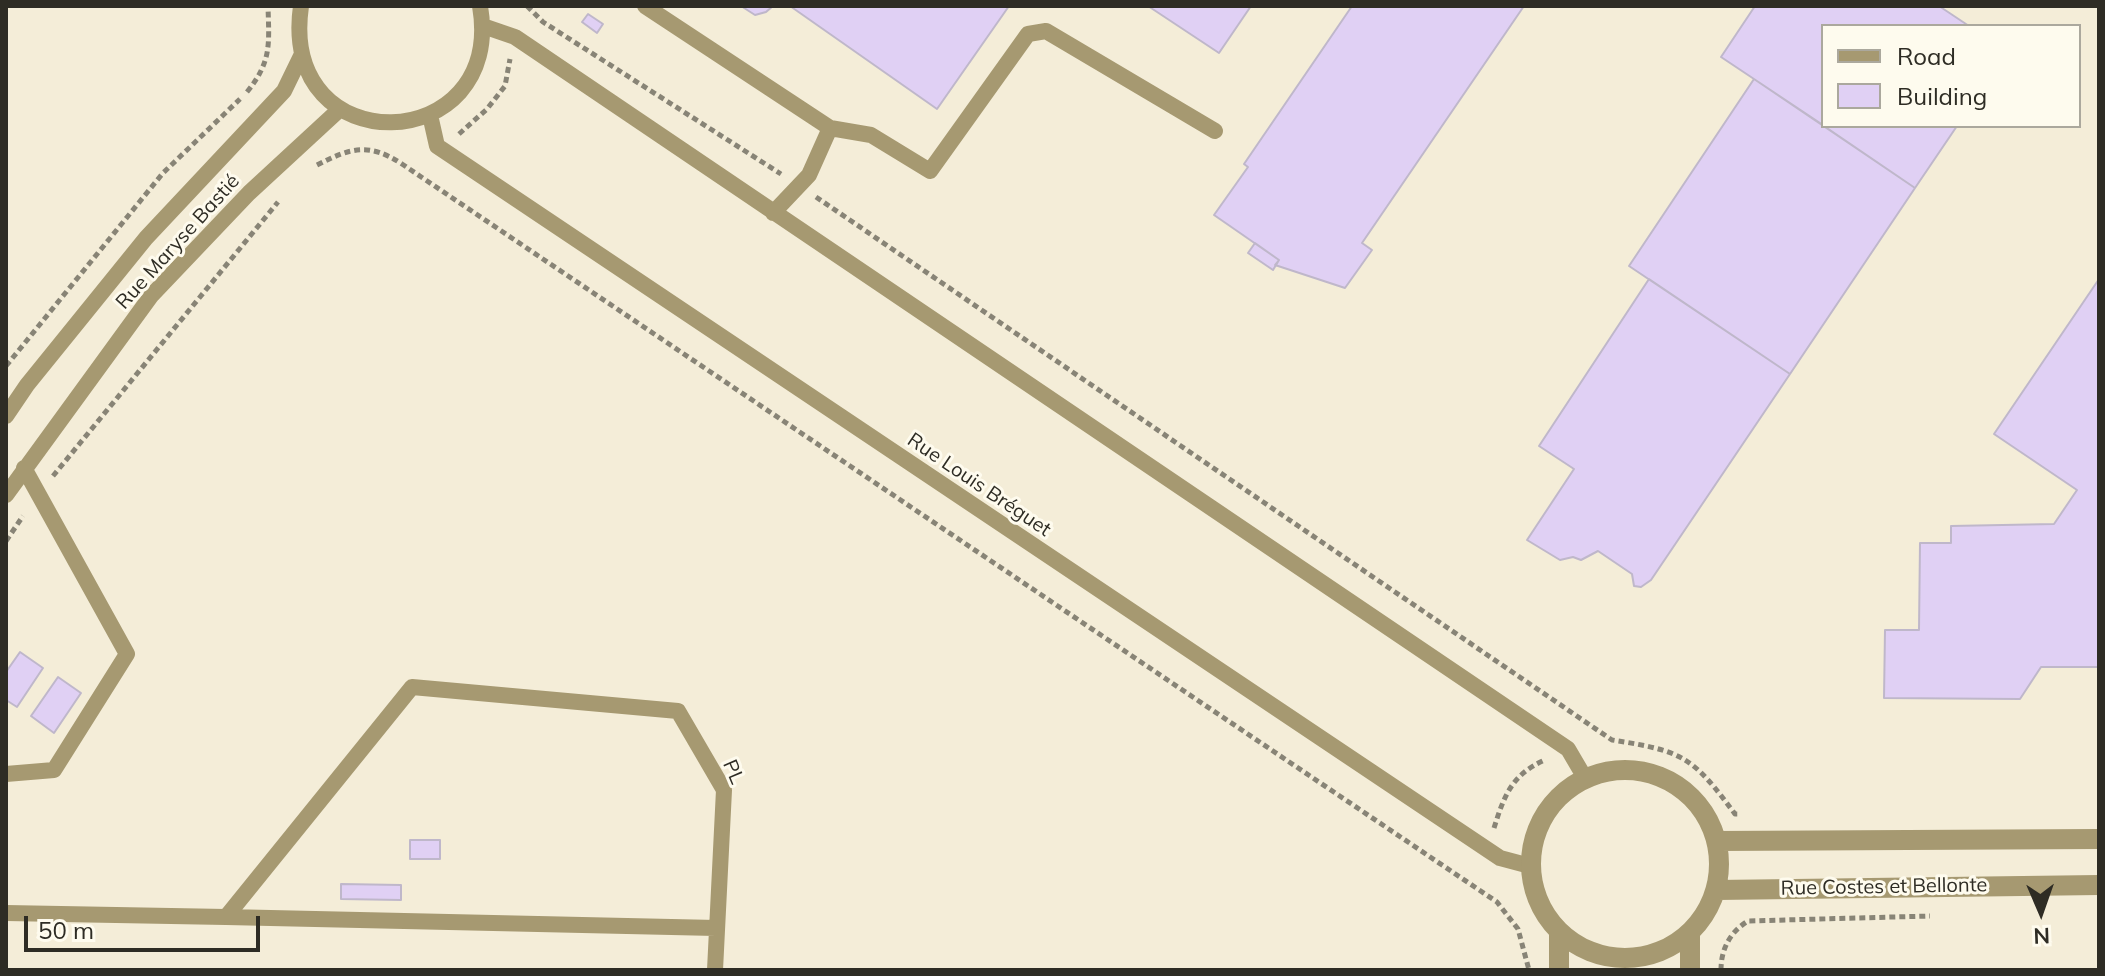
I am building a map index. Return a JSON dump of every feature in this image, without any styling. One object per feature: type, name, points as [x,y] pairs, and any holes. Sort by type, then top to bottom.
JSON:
[{"type":"street","points":[[1612,770],[1639,771],[1666,779],[1689,794],[1707,815],[1717,841],[1720,865],[1717,890],[1706,914],[1690,934],[1666,950],[1638,958],[1610,958],[1583,949],[1559,933],[1542,911],[1532,885],[1530,866],[1536,833],[1547,810],[1564,792],[1585,778],[1612,770]]},
{"type":"street","points":[[1717,841],[2099,839]]},
{"type":"street","name":"Rue Costes et Bellonte","points":[[1717,890],[2099,885]]},
{"type":"street","points":[[1559,933],[1559,970]]},
{"type":"street","points":[[1690,934],[1690,970]]},
{"type":"lane","points":[[301,6],[298,31],[301,56],[310,77],[323,94],[340,109],[369,121],[400,123],[430,115],[453,100],[470,78],[481,53],[483,26],[480,6]]},
{"type":"lane","points":[[645,6],[830,128],[871,135],[930,171],[1028,34],[1046,31],[1215,131]]},
{"type":"lane","points":[[483,26],[515,37],[1568,749],[1585,778]]},
{"type":"lane","name":"Rue Maryse Bastié","points":[[6,416],[27,385],[146,238],[284,91],[301,56]]},
{"type":"lane","name":"Rue Maryse Bastié","points":[[6,495],[151,296],[249,193],[340,109]]},
{"type":"lane","name":"Rue Louis Bréguet","points":[[430,115],[437,146],[1500,858],[1530,866]]},
{"type":"lane","points":[[773,213],[809,175],[830,128]]},
{"type":"lane","points":[[6,774],[54,770],[127,654],[24,468]]},
{"type":"lane","name":"PL","points":[[226,917],[412,687],[678,711],[724,790],[716,928]]},
{"type":"lane","points":[[6,913],[716,928],[715,970]]},
{"type":"path","points":[[6,366],[163,173],[246,94],[262,73],[269,45],[268,6]]},
{"type":"path","points":[[527,6],[543,22],[799,185],[1545,696],[1612,740],[1650,746],[1688,759],[1706,775],[1735,814],[1750,814]]},
{"type":"path","points":[[316,165],[343,152],[362,149],[386,154],[1497,902],[1518,929],[1529,970]]},
{"type":"path","points":[[6,541],[38,494],[219,271],[286,194]]},
{"type":"path","points":[[1481,891],[1500,858],[1493,831],[1503,797],[1516,779],[1535,764],[1568,749]]},
{"type":"path","points":[[1721,970],[1721,958],[1729,937],[1748,921],[1939,916]]},
{"type":"building","points":[[741,6],[773,6],[755,15]]},
{"type":"building","points":[[790,6],[1009,6],[937,109]]},
{"type":"building","points":[[1148,6],[1251,6],[1219,53]]},
{"type":"building","points":[[1352,6],[1524,6],[1362,243],[1372,250],[1345,288],[1275,265],[1279,260],[1214,215],[1248,167],[1244,164]]},
{"type":"building","points":[[1755,6],[1939,6],[1966,24],[1821,24],[1821,124],[1721,57]]},
{"type":"building","points":[[588,14],[603,24],[597,33],[582,22]]},
{"type":"building","points":[[1754,79],[1821,124],[1821,128],[1826,128],[1915,188],[1790,374],[1629,266]]},
{"type":"building","points":[[1827,128],[1956,128],[1915,188]]},
{"type":"building","points":[[1255,243],[1279,260],[1273,270],[1248,253]]},
{"type":"building","points":[[1649,279],[1790,374],[1651,580],[1641,587],[1634,586],[1632,574],[1598,551],[1581,560],[1573,557],[1560,560],[1527,540],[1574,469],[1539,446]]},
{"type":"building","points":[[2099,279],[2099,667],[2041,667],[2020,699],[1884,698],[1885,630],[1919,630],[1920,543],[1951,543],[1951,526],[2054,524],[2077,490],[1994,434]]},
{"type":"building","points":[[20,652],[43,668],[17,707],[6,700],[6,672]]},
{"type":"building","points":[[58,677],[81,693],[54,733],[31,716]]},
{"type":"building","points":[[410,840],[440,840],[440,859],[410,859]]},
{"type":"building","points":[[341,884],[401,885],[401,900],[341,899]]}]
